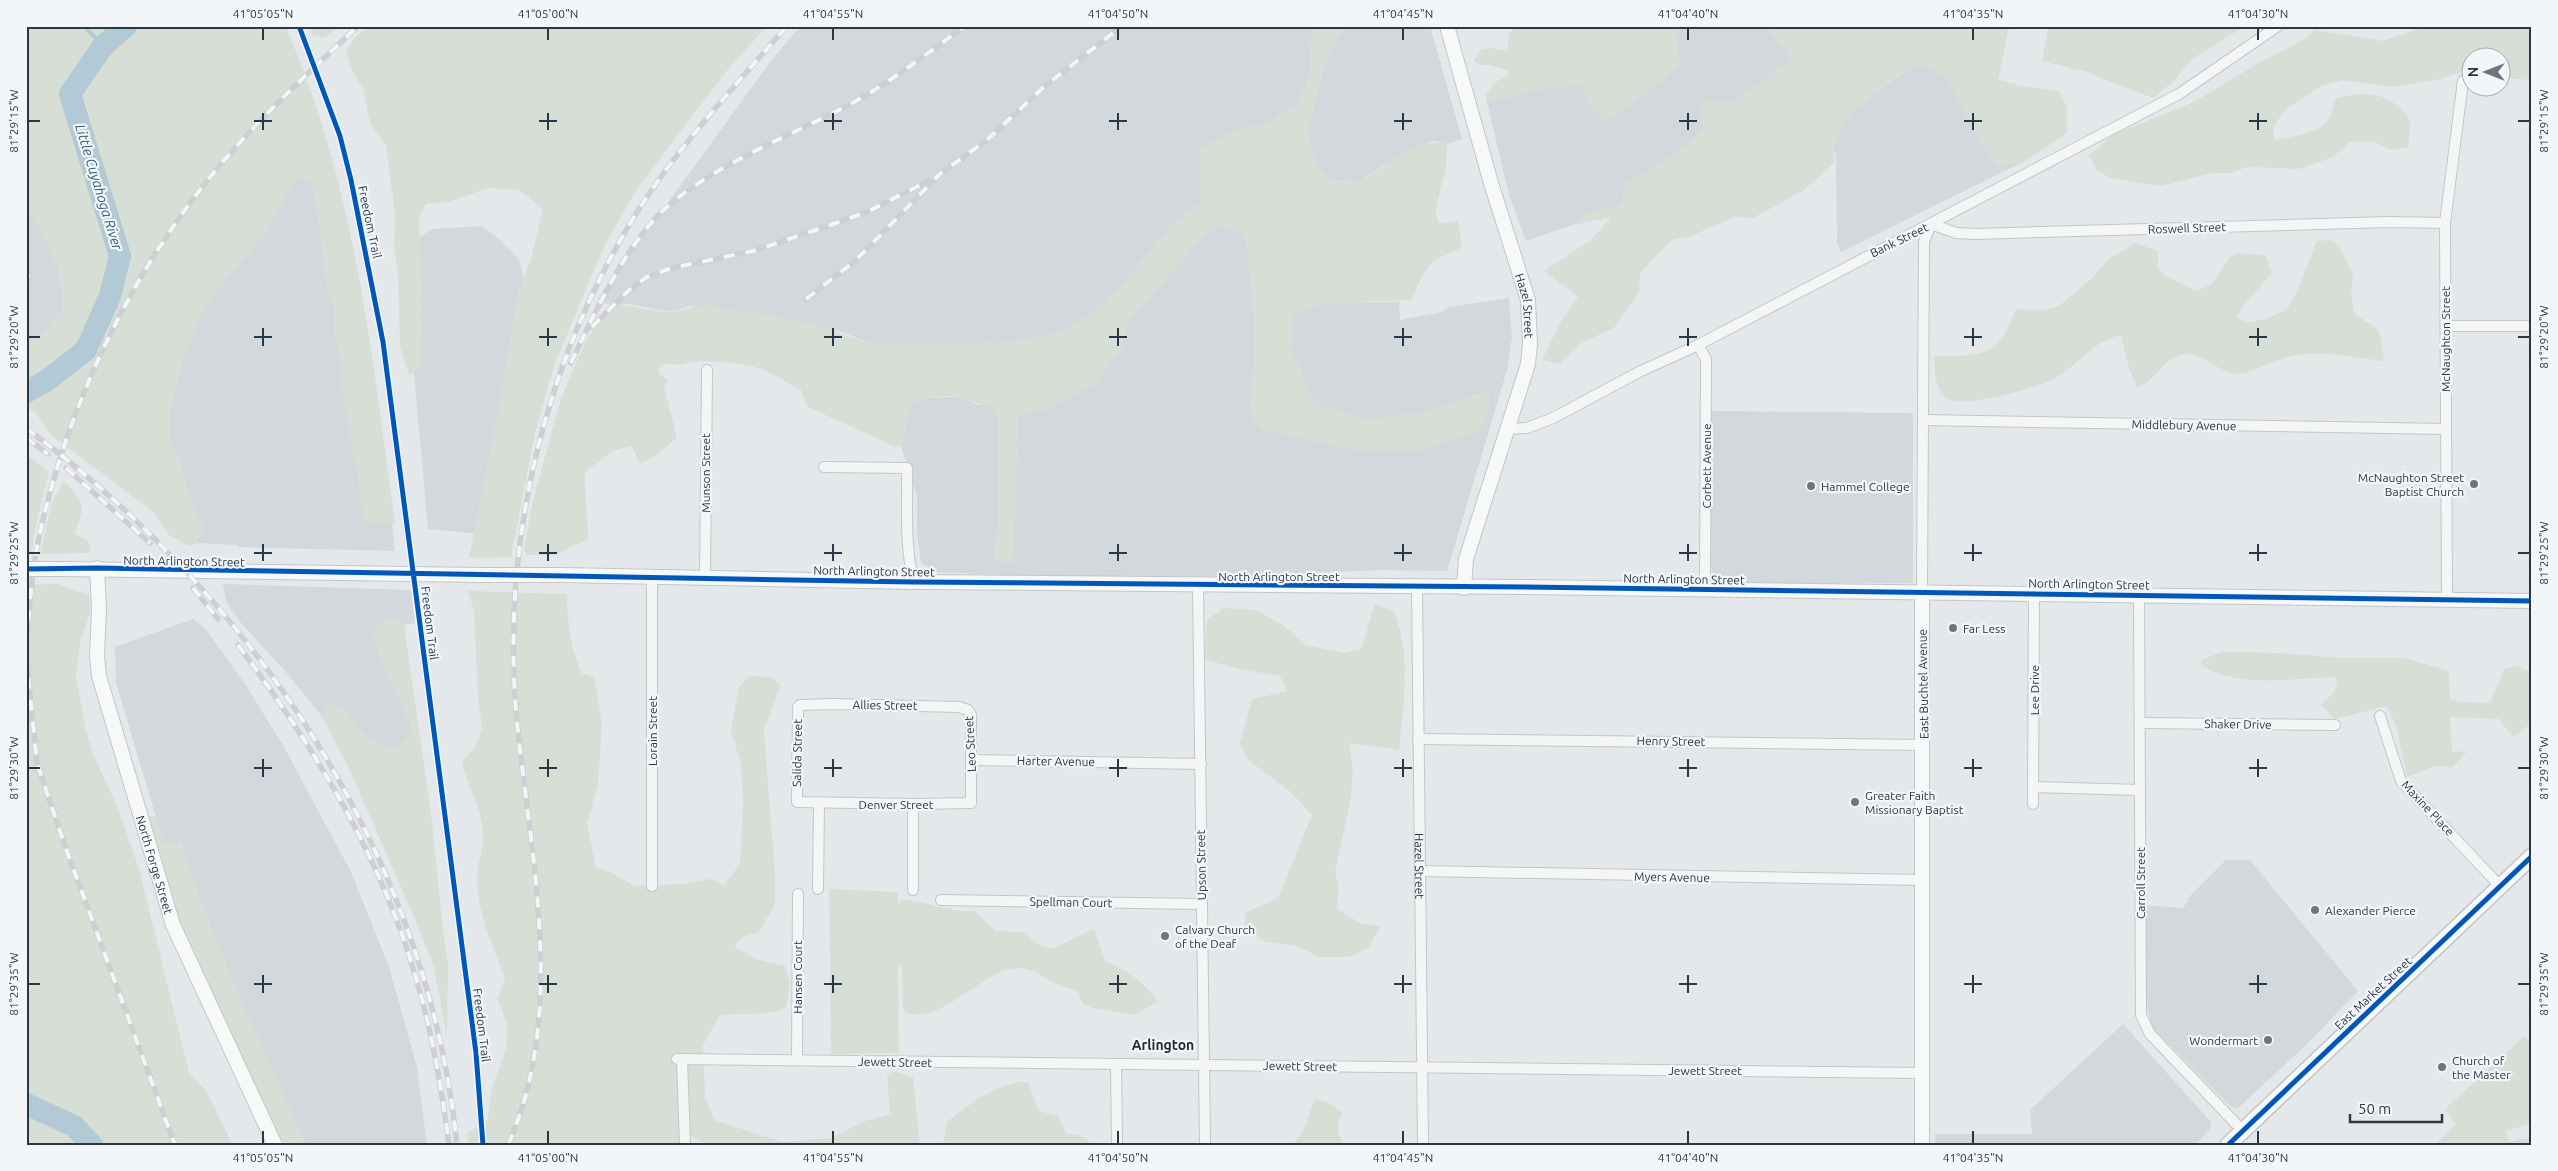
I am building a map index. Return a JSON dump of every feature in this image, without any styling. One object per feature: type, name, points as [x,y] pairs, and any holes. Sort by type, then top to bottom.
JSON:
[{"type":"main road","name":"East Market Street","points":[[2228,1145],[2532,856]]},
{"type":"street","name":"Hazel Street","points":[[1447,26],[1528,304],[1530,344],[1528,364],[1466,559],[1464,588]]},
{"type":"street","name":"Bank Street","points":[[1508,429],[1527,428],[1553,418],[1639,372],[1698,345],[1740,321],[1931,224],[2179,94],[2278,26]]},
{"type":"street","name":"McNaughton Street","points":[[2447,598],[2445,223],[2461,98]]},
{"type":"street","name":"Roswell Street","points":[[1931,224],[1947,231],[1976,234],[2388,222],[2445,223]]},
{"type":"street","name":"East Buchtel Avenue","points":[[1922,1145],[1924,242],[1931,224]]},
{"type":"street","points":[[2446,326],[2532,326]]},
{"type":"street","name":"Corbett Avenue","points":[[1698,345],[1706,359],[1705,589]]},
{"type":"street","name":"Munson Street","points":[[706,370],[706,577]]},
{"type":"street","name":"Middlebury Avenue","points":[[1923,420],[2445,429]]},
{"type":"street","points":[[824,467],[907,468],[908,561],[914,582]]},
{"type":"street","name":"North Arlington Street","points":[[26,569],[97,568],[652,576],[914,582],[2447,598],[2532,601]]},
{"type":"street","name":"North Forge Street","points":[[97,568],[99,609],[96,656],[99,676],[173,925],[275,1145]]},
{"type":"street","name":"Lorain Street","points":[[652,576],[652,886]]},
{"type":"street","name":"Upson Street","points":[[1198,585],[1205,1145]]},
{"type":"street","name":"Hazel Street","points":[[1417,588],[1423,1145]]},
{"type":"street","name":"Lee Drive","points":[[2033,804],[2034,593]]},
{"type":"street","name":"Carroll Street","points":[[2140,595],[2142,723],[2140,790],[2140,1006],[2144,1025],[2196,1085],[2243,1131]]},
{"type":"street","name":"Allies Street","points":[[800,704],[959,707],[968,710]]},
{"type":"street","name":"Salida Street","points":[[797,802],[796,753],[798,707],[800,704]]},
{"type":"street","name":"Leo Street","points":[[968,710],[971,715],[972,779]]},
{"type":"street","name":"Maxine Place","points":[[2380,716],[2401,781],[2500,886]]},
{"type":"street","name":"Shaker Drive","points":[[2142,723],[2335,725]]},
{"type":"street","name":"Henry Street","points":[[1418,738],[1923,745]]},
{"type":"street","name":"Harter Avenue","points":[[972,760],[1201,764]]},
{"type":"street","name":"Denver Street","points":[[797,802],[819,804],[968,804],[972,798],[972,779]]},
{"type":"street","points":[[2033,787],[2140,790]]},
{"type":"street","points":[[818,889],[819,804]]},
{"type":"street","points":[[913,804],[913,890]]},
{"type":"street","name":"Myers Avenue","points":[[1421,871],[1923,880]]},
{"type":"street","name":"Hansen Court","points":[[797,1060],[798,894]]},
{"type":"street","name":"Spellman Court","points":[[941,900],[1202,904]]},
{"type":"street","name":"Jewett Street","points":[[685,1145],[679,1059],[1922,1072]]},
{"type":"street","points":[[1116,1064],[1117,1145]]},
{"type":"shaded area","points":[[26,26],[285,26],[309,86],[345,208],[369,334],[395,524],[367,524],[363,521],[357,469],[353,456],[342,386],[339,349],[334,334],[333,305],[327,286],[315,199],[311,184],[304,179],[296,178],[264,234],[217,290],[199,318],[180,367],[171,407],[171,445],[180,460],[187,489],[198,516],[204,522],[204,527],[197,543],[189,546],[169,535],[153,512],[50,434],[36,413],[26,406],[26,347],[40,336],[64,308],[58,266],[26,199]]},
{"type":"shaded area","points":[[308,26],[341,26],[324,38],[313,36]]},
{"type":"shaded area","points":[[369,26],[767,26],[729,68],[639,186],[605,244],[554,366],[535,433],[511,557],[469,558],[503,385],[517,296],[531,259],[543,209],[519,190],[487,188],[450,202],[426,204],[419,216],[422,309],[420,368],[409,375],[400,347],[398,277],[394,246],[395,215],[386,145],[370,123],[363,89],[351,69],[346,51],[355,37]]},
{"type":"shaded area","points":[[801,26],[1312,26],[1311,70],[1299,104],[1264,125],[1232,131],[1200,204],[1173,224],[1116,292],[1084,319],[1058,334],[1006,343],[947,345],[870,344],[843,332],[769,316],[689,306],[671,312],[628,304],[613,306],[597,300],[773,58]]},
{"type":"shaded area","points":[[1312,26],[1347,26],[1336,40],[1323,71],[1307,132],[1314,163],[1331,181],[1355,182],[1369,176],[1411,149],[1434,143],[1447,144],[1446,168],[1435,211],[1439,224],[1458,221],[1462,246],[1456,251],[1437,259],[1430,265],[1421,279],[1412,300],[1329,303],[1292,315],[1291,351],[1299,366],[1307,392],[1321,407],[1349,413],[1366,420],[1431,411],[1489,391],[1489,408],[1485,422],[1476,433],[1412,452],[1350,452],[1349,449],[1262,430],[1253,419],[1250,400],[1255,329],[1247,244],[1235,230],[1217,226],[1200,240],[1129,321],[1120,351],[1093,385],[1047,409],[1018,415],[1013,555],[1016,556],[1011,564],[994,558],[997,533],[997,416],[992,405],[953,396],[923,399],[910,404],[901,446],[896,447],[808,407],[801,390],[762,369],[738,363],[699,361],[682,365],[667,364],[658,369],[660,375],[669,380],[664,387],[677,438],[655,456],[640,464],[632,446],[614,450],[585,472],[588,539],[555,555],[527,555],[524,550],[532,505],[561,398],[586,340],[613,306],[669,312],[705,305],[808,322],[870,344],[947,345],[1006,343],[1058,334],[1084,319],[1116,292],[1173,224],[1200,204],[1199,150],[1232,131],[1264,125],[1299,104],[1311,70]]},
{"type":"shaded area","points":[[1347,26],[1430,26],[1462,139],[1447,144],[1433,141],[1408,151],[1357,182],[1331,181],[1314,163],[1307,132],[1323,71],[1336,40]]},
{"type":"shaded area","points":[[1515,26],[1678,26],[1676,44],[1681,63],[1636,101],[1607,121],[1591,108],[1583,84],[1535,90],[1487,102],[1486,95],[1494,83],[1508,75],[1508,70],[1489,65],[1478,65],[1474,60],[1482,49],[1492,48],[1507,51],[1509,34]]},
{"type":"shaded area","points":[[1678,26],[1767,26],[1792,60],[1732,103],[1703,103],[1700,115],[1705,129],[1677,152],[1622,206],[1589,213],[1572,225],[1526,241],[1509,195],[1487,102],[1535,90],[1583,84],[1591,108],[1607,121],[1636,101],[1681,63],[1677,54],[1675,32]]},
{"type":"shaded area","points":[[1767,26],[2009,26],[1998,80],[2059,91],[2067,107],[2067,133],[2027,160],[1997,167],[1946,77],[1919,63],[1861,103],[1841,129],[1836,145],[1834,163],[1804,190],[1753,218],[1735,217],[1691,236],[1672,240],[1640,273],[1639,292],[1614,328],[1581,343],[1560,364],[1542,360],[1560,323],[1578,297],[1544,271],[1591,240],[1611,217],[1572,225],[1589,213],[1621,206],[1625,184],[1677,152],[1705,129],[1700,115],[1703,102],[1732,103],[1792,60]]},
{"type":"shaded area","points":[[2045,26],[2245,26],[2192,59],[2174,81],[2153,98],[2083,71],[2042,61],[2048,28]]},
{"type":"shaded area","points":[[2428,26],[2532,26],[2532,80],[2510,79],[2510,48],[2460,48],[2460,72],[2440,79],[2392,87],[2342,80],[2321,86],[2285,110],[2273,127],[2274,140],[2300,135],[2320,128],[2330,116],[2335,99],[2369,94],[2377,95],[2393,102],[2407,116],[2410,128],[2408,148],[2390,150],[2373,141],[2350,142],[2333,157],[2299,169],[2247,167],[2230,173],[2212,173],[2161,186],[2110,178],[2096,170],[2089,155],[2114,134],[2196,101],[2255,65],[2301,41],[2315,30],[2383,41]]},
{"type":"shaded area","points":[[1919,63],[1946,77],[1980,140],[1997,166],[2027,160],[1841,252],[1837,243],[1836,155],[1833,148],[1847,116],[1874,93]]},
{"type":"shaded area","points":[[314,159],[367,524],[392,524],[395,551],[238,547],[238,545],[197,543],[198,522],[171,445],[171,407],[180,367],[199,318],[217,290],[264,234],[296,178]]},
{"type":"shaded area","points":[[26,199],[58,266],[64,308],[40,336],[26,347]]},
{"type":"shaded area","points":[[482,226],[498,238],[519,259],[528,295],[481,534],[428,529],[404,263],[407,247],[431,229]]},
{"type":"shaded area","points":[[1217,226],[1229,227],[1242,234],[1247,244],[1255,329],[1254,362],[1350,449],[1412,452],[1475,433],[1489,392],[1474,395],[1458,403],[1431,411],[1366,420],[1349,413],[1321,407],[1307,392],[1299,366],[1291,351],[1292,315],[1329,303],[1399,302],[1400,320],[1442,312],[1449,307],[1509,298],[1512,337],[1507,370],[1447,571],[1379,570],[1249,576],[1071,578],[935,572],[921,563],[917,534],[917,496],[901,446],[910,404],[922,398],[952,397],[965,398],[977,405],[992,405],[997,416],[997,533],[994,558],[1016,556],[1013,555],[1018,415],[1047,409],[1093,385],[1120,351],[1129,321],[1200,240]]},
{"type":"shaded area","points":[[2331,240],[2339,246],[2353,275],[2351,292],[2354,313],[2379,330],[2384,361],[2330,354],[2308,354],[2290,356],[2239,374],[2223,370],[2199,357],[2183,354],[2170,360],[2148,381],[2137,388],[2129,368],[2121,335],[2102,342],[2055,378],[2034,387],[2006,395],[1977,400],[1955,401],[1944,395],[1937,383],[1935,356],[1977,354],[1987,351],[1995,346],[2002,337],[2016,309],[2042,310],[2059,306],[2091,279],[2109,259],[2135,243],[2158,251],[2158,269],[2169,278],[2197,291],[2212,284],[2230,257],[2239,253],[2266,256],[2272,273],[2241,309],[2237,317],[2246,323],[2272,317],[2286,309],[2295,296],[2317,241]]},
{"type":"shaded area","name":"Hammel College","points":[[1711,411],[1913,413],[1913,583],[1719,583],[1713,574],[1709,560]]},
{"type":"shaded area","points":[[26,454],[49,472],[35,529],[32,551],[26,551]]},
{"type":"shaded area","points":[[64,481],[77,496],[82,510],[75,534],[88,541],[91,548],[88,553],[40,554],[52,502]]},
{"type":"shaded area","points":[[57,584],[89,595],[90,613],[81,639],[76,676],[86,731],[93,754],[118,808],[139,869],[189,1073],[207,1092],[233,1145],[26,1145],[26,585]]},
{"type":"shaded area","points":[[223,584],[411,590],[415,623],[404,625],[394,619],[377,649],[410,723],[410,734],[398,748],[382,747],[362,733],[346,711],[331,703],[321,715],[285,671],[241,623],[226,602]]},
{"type":"shaded area","points":[[468,591],[567,594],[572,644],[581,673],[594,677],[602,723],[598,784],[587,824],[596,868],[611,872],[634,886],[682,884],[711,879],[724,885],[740,864],[743,805],[741,765],[731,730],[739,687],[749,676],[771,677],[781,685],[764,730],[775,875],[775,904],[759,932],[743,937],[734,946],[755,959],[785,966],[790,984],[786,1008],[771,1013],[720,1015],[703,1045],[705,1097],[714,1120],[783,1142],[832,1138],[862,1122],[890,1114],[887,1077],[895,1071],[913,1077],[920,1145],[708,1145],[690,1135],[680,1140],[681,1145],[468,1145],[467,1133],[488,1120],[492,1089],[505,1052],[508,1033],[503,1012],[497,999],[505,978],[486,929],[478,892],[477,873],[482,851],[482,824],[462,762],[477,744],[482,728],[478,697],[474,611]]},
{"type":"shaded area","points":[[1375,604],[1394,612],[1403,646],[1405,681],[1399,750],[1349,743],[1353,768],[1351,798],[1335,871],[1339,889],[1337,909],[1360,923],[1381,926],[1368,948],[1349,957],[1319,957],[1295,945],[1265,942],[1244,928],[1246,912],[1278,898],[1312,815],[1291,792],[1247,759],[1240,744],[1252,699],[1287,691],[1280,676],[1238,669],[1204,659],[1207,620],[1224,608],[1255,610],[1283,625],[1306,645],[1343,653],[1361,649]]},
{"type":"shaded area","points":[[193,619],[205,628],[245,684],[284,747],[351,872],[389,967],[417,1067],[427,1145],[306,1145],[228,973],[199,902],[181,842],[164,844],[116,683],[115,647]]},
{"type":"shaded area","points":[[394,619],[404,625],[431,813],[448,964],[447,1037],[434,967],[348,766],[321,715],[331,703],[346,711],[362,733],[382,747],[398,748],[410,734],[410,723],[377,649],[374,637],[375,628],[385,620]]},
{"type":"shaded area","points":[[2222,652],[2281,653],[2340,658],[2404,658],[2449,671],[2450,699],[2461,702],[2490,703],[2504,669],[2518,666],[2532,673],[2532,723],[2513,737],[2499,719],[2450,717],[2452,752],[2467,751],[2453,767],[2436,766],[2407,777],[2396,726],[2387,706],[2335,719],[2321,705],[2335,689],[2336,677],[2249,680],[2216,672],[2201,665],[2201,660]]},
{"type":"shaded area","points":[[148,816],[156,816],[164,844],[181,841],[223,957],[306,1145],[279,1145],[179,921]]},
{"type":"shaded area","points":[[2226,860],[2250,860],[2358,991],[2306,1045],[2238,1108],[2231,1107],[2152,1027],[2145,996],[2145,905],[2182,908],[2189,901],[2186,900]]},
{"type":"shaded area","points":[[829,889],[898,892],[898,903],[902,899],[958,911],[975,911],[995,931],[1025,932],[1038,944],[1050,948],[1055,948],[1094,928],[1105,961],[1134,977],[1158,1001],[1135,1015],[1093,1008],[1082,1003],[1078,991],[1059,985],[1033,971],[1017,968],[999,973],[933,1011],[919,1014],[906,1013],[903,1008],[902,969],[898,963],[899,1053],[831,1054]]},
{"type":"shaded area","points":[[2123,1024],[2211,1122],[2211,1128],[2195,1145],[1935,1145],[1935,1134],[2032,1134],[2030,1110]]},
{"type":"shaded area","points":[[2524,1036],[2532,1044],[2532,1123],[2506,1131],[2509,1142],[2532,1137],[2532,1145],[2435,1145],[2456,1124],[2445,1109]]},
{"type":"shaded area","points":[[1018,1082],[1028,1082],[1039,1111],[1058,1116],[1067,1134],[1082,1135],[1093,1145],[943,1145],[947,1122],[979,1098],[1000,1087]]},
{"type":"shaded area","points":[[1317,1099],[1327,1102],[1342,1112],[1338,1129],[1343,1145],[1293,1145],[1305,1127],[1313,1103]]},
{"type":"waterway","points":[[84,26],[103,46]]},
{"type":"waterway","name":"Little Cuyahoga River","points":[[26,392],[46,381],[86,350],[110,296],[120,256],[70,94],[103,46],[126,26]]},
{"type":"waterway","name":"Little Cuyahoga River","points":[[26,1104],[74,1126],[92,1145]]},
{"type":"railway","points":[[26,643],[36,554],[51,489],[68,436],[111,332],[138,282],[200,190],[249,132],[358,26]]},
{"type":"railway","points":[[508,1145],[526,1094],[536,1042],[540,989],[540,936],[536,882],[517,722],[513,655],[516,588],[523,522],[536,456],[554,391],[577,328],[606,267],[639,209],[691,138],[787,26]]},
{"type":"railway","points":[[571,363],[601,301],[625,258],[653,221],[668,206],[711,175],[870,93],[965,26]]},
{"type":"railway","points":[[806,299],[855,261],[940,174],[987,140],[1045,86],[1122,26]]},
{"type":"railway","points":[[592,327],[629,290],[647,277],[672,268],[753,251],[831,225],[869,211],[928,181]]},
{"type":"railway","points":[[26,273],[29,278]]},
{"type":"railway","points":[[26,428],[109,496],[186,571],[255,654],[316,742],[368,836],[410,935],[440,1038],[457,1145]]},
{"type":"railway","points":[[26,438],[48,454]]},
{"type":"railway","points":[[66,468],[150,543]]},
{"type":"railway","points":[[193,588],[218,619]]},
{"type":"railway","points":[[238,645],[294,724],[320,765],[344,806],[386,893],[403,938],[428,1024],[449,1145]]},
{"type":"railway","points":[[26,656],[37,763],[65,846],[175,1145]]},
{"type":"cycle path","name":"Freedom Trail","points":[[299,26],[340,136],[351,180],[383,342],[476,1053],[483,1145]]},
{"type":"cycle path","points":[[26,569],[97,568],[914,582],[1525,587],[2532,601]]},
{"type":"cycle path","points":[[2228,1145],[2532,856]]},
{"type":"place","name":"McNaughton Street Baptist Church","points":[[2474,484]]},
{"type":"place","name":"Hammel College","points":[[1811,486]]},
{"type":"place","name":"Far Less","points":[[1953,628]]},
{"type":"place","name":"Greater Faith Missionary Baptist","points":[[1855,802]]},
{"type":"place","name":"Alexander Pierce","points":[[2315,910]]},
{"type":"place","name":"Calvary Church of the Deaf","points":[[1165,936]]},
{"type":"place","name":"Wondermart","points":[[2268,1040]]},
{"type":"place","name":"Church of the Master","points":[[2442,1067]]},
{"type":"district","name":"Arlington","points":[[1163,1045]]}]
